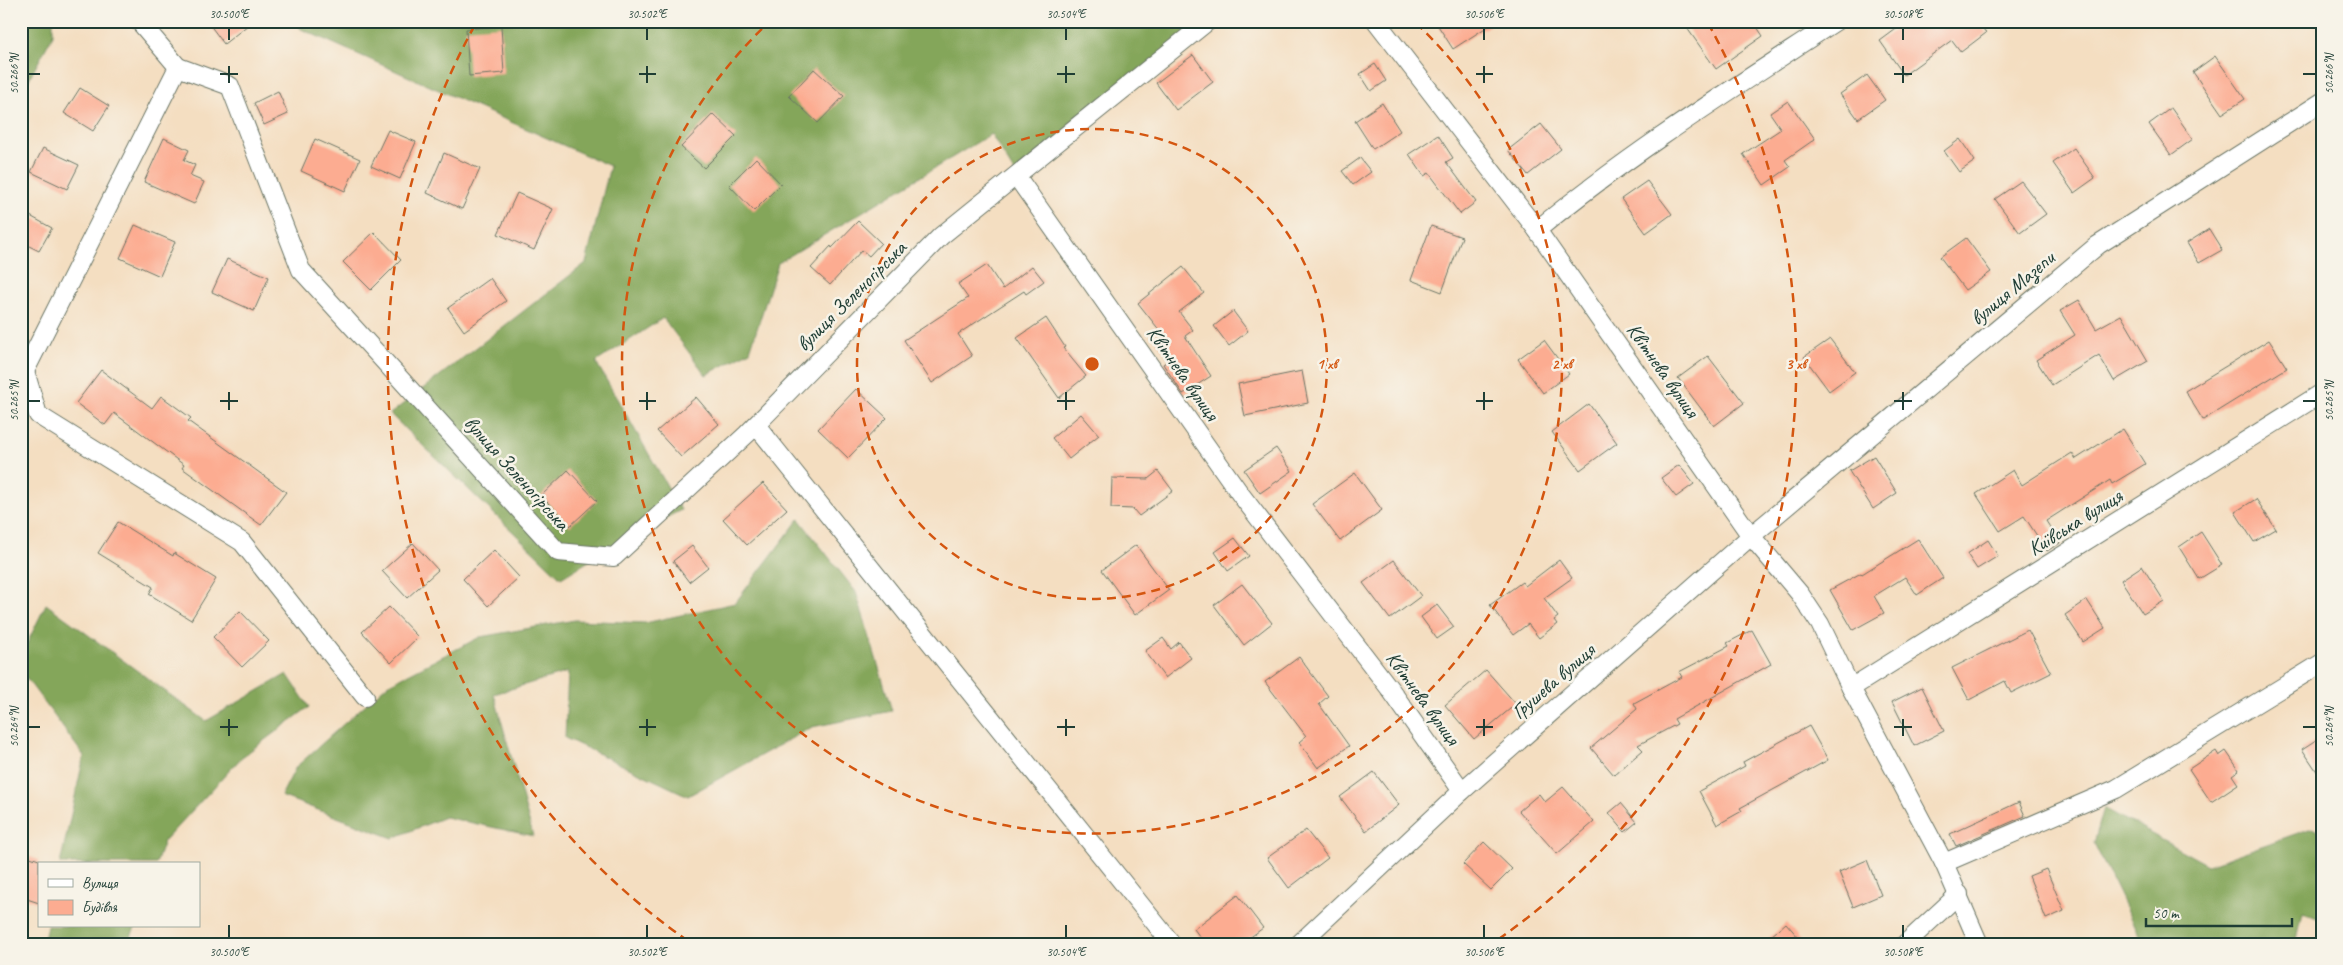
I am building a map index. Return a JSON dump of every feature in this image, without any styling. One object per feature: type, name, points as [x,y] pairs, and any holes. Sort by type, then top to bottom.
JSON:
[{"type":"street","points":[[139,21],[178,67],[23,374],[38,415],[242,542],[365,697]]},
{"type":"street","points":[[1017,177],[1208,21]]},
{"type":"street","name":"Квітнева вулиця","points":[[1376,21],[1537,230],[1751,536],[1800,594],[1820,624],[1851,688],[1944,863],[1979,944]]},
{"type":"street","points":[[1537,230],[1586,190],[1836,21]]},
{"type":"street","name":"вулиця Зеленогірська","points":[[178,67],[230,86],[301,270],[558,552],[614,557],[756,425],[941,236],[1017,177]]},
{"type":"street","name":"вулиця Мазепи","points":[[1751,536],[2098,245],[2322,102]]},
{"type":"street","name":"Квітнева вулиця","points":[[1017,177],[1241,495],[1390,689],[1462,791]]},
{"type":"street","name":"Київська вулиця","points":[[1851,688],[2322,393]]},
{"type":"street","points":[[756,425],[1172,944]]},
{"type":"street","name":"Грушева вулиця","points":[[1299,944],[1462,791],[1751,536]]},
{"type":"street","points":[[1944,863],[2116,789],[2322,664]]},
{"type":"street","points":[[1905,944],[1959,894]]},
{"type":"green space","points":[[21,21],[53,21],[53,35],[21,94]]},
{"type":"green space","points":[[294,21],[1208,21],[1017,177],[991,134],[778,263],[750,351],[706,375],[663,318],[596,362],[681,510],[620,542],[561,578],[390,414],[586,263],[610,166],[301,29]]},
{"type":"green space","points":[[799,519],[856,592],[892,711],[812,727],[688,796],[565,738],[568,672],[494,694],[533,836],[445,817],[393,838],[281,796],[296,767],[387,685],[480,637],[575,620],[645,623],[735,603]]},
{"type":"green space","points":[[46,604],[206,721],[287,674],[309,707],[242,757],[164,841],[157,862],[60,862],[84,756],[21,671],[21,656]]},
{"type":"green space","points":[[2104,808],[2208,865],[2312,828],[2322,833],[2322,920],[2302,912],[2295,944],[2143,944],[2094,843]]},
{"type":"green space","points":[[47,928],[135,928],[127,944],[43,944]]},
{"type":"building","points":[[207,21],[253,21],[224,44]]},
{"type":"building","points":[[1435,21],[1496,21],[1453,49]]},
{"type":"building","points":[[1682,21],[1753,21],[1763,36],[1716,69]]},
{"type":"building","points":[[1907,21],[1978,21],[1986,33],[1961,52],[1952,40],[1904,75],[1880,41]]},
{"type":"building","points":[[501,26],[504,73],[469,76],[466,29]]},
{"type":"building","points":[[1193,55],[1213,82],[1176,110],[1156,83]]},
{"type":"building","points":[[2215,56],[2245,99],[2222,114],[2193,72]]},
{"type":"building","points":[[1375,64],[1386,81],[1371,91],[1360,74]]},
{"type":"building","points":[[814,69],[844,96],[818,123],[789,96]]},
{"type":"building","points":[[1867,75],[1885,100],[1858,119],[1840,94]]},
{"type":"building","points":[[80,88],[109,106],[93,131],[64,113]]},
{"type":"building","points":[[278,91],[288,114],[264,125],[254,103]]},
{"type":"building","points":[[1788,101],[1815,139],[1785,160],[1790,167],[1764,185],[1743,154],[1781,129],[1770,113]]},
{"type":"building","points":[[1382,103],[1400,131],[1373,149],[1355,121]]},
{"type":"building","points":[[2171,108],[2193,139],[2171,155],[2149,124]]},
{"type":"building","points":[[713,114],[736,136],[704,168],[681,147]]},
{"type":"building","points":[[1541,124],[1561,149],[1528,175],[1508,150]]},
{"type":"building","points":[[388,130],[416,142],[400,179],[371,166]]},
{"type":"building","points":[[1438,135],[1453,158],[1446,162],[1476,202],[1460,214],[1429,173],[1424,176],[1409,154]]},
{"type":"building","points":[[164,138],[189,150],[184,160],[195,165],[190,176],[204,182],[194,204],[144,182]]},
{"type":"building","points":[[315,139],[360,159],[345,191],[301,171]]},
{"type":"building","points":[[1960,139],[1975,161],[1959,172],[1944,151]]},
{"type":"building","points":[[43,148],[79,165],[67,189],[31,172]]},
{"type":"building","points":[[2074,148],[2095,178],[2074,193],[2053,163]]},
{"type":"building","points":[[444,153],[480,169],[462,209],[427,193]]},
{"type":"building","points":[[756,158],[781,184],[754,211],[729,185]]},
{"type":"building","points":[[1360,158],[1371,172],[1353,185],[1342,171]]},
{"type":"building","points":[[1647,181],[1672,214],[1646,233],[1621,199]]},
{"type":"building","points":[[2021,181],[2046,214],[2020,233],[1995,199]]},
{"type":"building","points":[[517,193],[553,209],[534,250],[498,234]]},
{"type":"building","points":[[21,211],[52,228],[39,251],[21,242]]},
{"type":"building","points":[[858,221],[881,243],[869,256],[862,250],[830,285],[811,268]]},
{"type":"building","points":[[135,225],[175,242],[160,276],[120,258]]},
{"type":"building","points":[[1431,226],[1462,237],[1442,292],[1411,280]]},
{"type":"building","points":[[2209,229],[2222,250],[2199,263],[2187,243]]},
{"type":"building","points":[[374,232],[401,260],[371,290],[343,262]]},
{"type":"building","points":[[1966,238],[1991,272],[1965,290],[1940,257]]},
{"type":"building","points":[[227,259],[269,277],[254,311],[212,292]]},
{"type":"building","points":[[987,265],[1003,289],[1032,266],[1044,281],[1026,294],[1024,291],[958,334],[972,356],[932,383],[904,340],[968,298],[958,284]]},
{"type":"building","points":[[1183,267],[1204,293],[1179,312],[1193,330],[1185,336],[1211,376],[1183,394],[1163,364],[1171,359],[1157,342],[1164,336],[1138,303]]},
{"type":"building","points":[[490,278],[506,301],[464,331],[448,308]]},
{"type":"building","points":[[2079,300],[2096,329],[2121,315],[2148,361],[2114,381],[2099,355],[2052,385],[2036,360],[2075,335],[2060,311]]},
{"type":"building","points":[[1233,311],[1248,331],[1229,346],[1214,326]]},
{"type":"building","points":[[1046,318],[1065,347],[1063,348],[1086,376],[1059,398],[1017,338]]},
{"type":"building","points":[[1830,339],[1855,372],[1829,391],[1804,357]]},
{"type":"building","points":[[1544,340],[1569,374],[1543,393],[1518,359]]},
{"type":"building","points":[[2269,340],[2287,368],[2203,420],[2185,391]]},
{"type":"building","points":[[1708,356],[1744,403],[1714,426],[1678,378]]},
{"type":"building","points":[[101,370],[152,408],[161,396],[191,418],[188,421],[286,492],[261,525],[182,468],[184,465],[114,413],[105,425],[76,403]]},
{"type":"building","points":[[1302,371],[1308,403],[1245,416],[1238,384]]},
{"type":"building","points":[[856,389],[887,418],[848,458],[818,429]]},
{"type":"building","points":[[696,397],[719,424],[681,457],[657,431]]},
{"type":"building","points":[[1589,404],[1617,443],[1580,470],[1552,432]]},
{"type":"building","points":[[1081,414],[1099,435],[1069,459],[1052,438]]},
{"type":"building","points":[[2123,429],[2145,464],[2112,484],[2110,480],[2046,521],[2060,543],[2047,551],[2024,516],[2000,531],[1976,494],[2013,470],[2022,485],[2072,453],[2076,459]]},
{"type":"building","points":[[1276,448],[1292,471],[1260,493],[1244,470]]},
{"type":"building","points":[[1874,456],[1897,493],[1873,509],[1849,471]]},
{"type":"building","points":[[1679,465],[1694,484],[1676,497],[1661,478]]},
{"type":"building","points":[[568,470],[597,501],[570,526],[541,496]]},
{"type":"building","points":[[1158,471],[1173,491],[1139,516],[1133,509],[1111,508],[1112,478],[1148,479]]},
{"type":"building","points":[[1355,473],[1382,510],[1340,541],[1312,504]]},
{"type":"building","points":[[763,483],[787,509],[747,545],[723,519]]},
{"type":"building","points":[[2256,499],[2276,529],[2254,542],[2235,512]]},
{"type":"building","points":[[118,522],[173,556],[174,553],[216,579],[191,620],[149,594],[153,587],[98,553]]},
{"type":"building","points":[[2201,532],[2222,565],[2199,579],[2179,547]]},
{"type":"building","points":[[1235,538],[1249,556],[1228,571],[1215,552]]},
{"type":"building","points":[[1918,539],[1943,578],[1917,595],[1905,577],[1874,596],[1884,613],[1853,630],[1830,590],[1862,574]]},
{"type":"building","points":[[1988,540],[1998,556],[1977,569],[1967,554]]},
{"type":"building","points":[[413,543],[438,570],[407,598],[382,571]]},
{"type":"building","points":[[1136,545],[1169,590],[1135,615],[1102,570]]},
{"type":"building","points":[[692,546],[708,567],[689,582],[673,561]]},
{"type":"building","points":[[494,550],[519,577],[488,606],[463,579]]},
{"type":"building","points":[[1394,560],[1421,596],[1390,619],[1363,583]]},
{"type":"building","points":[[1559,560],[1572,578],[1544,598],[1558,617],[1554,620],[1557,624],[1539,638],[1528,624],[1513,635],[1490,605],[1522,582],[1525,586]]},
{"type":"building","points":[[2142,566],[2164,601],[2143,614],[2121,580]]},
{"type":"building","points":[[1242,584],[1272,623],[1244,645],[1214,605]]},
{"type":"building","points":[[2087,600],[2105,628],[2083,642],[2065,615]]},
{"type":"building","points":[[1437,605],[1454,627],[1437,639],[1421,617]]},
{"type":"building","points":[[389,607],[418,637],[391,663],[362,632]]},
{"type":"building","points":[[240,611],[269,641],[242,667],[213,637]]},
{"type":"building","points":[[1752,630],[1771,664],[1674,719],[1677,724],[1638,745],[1643,750],[1614,775],[1591,748],[1637,709],[1634,703],[1682,677],[1679,672],[1729,646],[1727,643]]},
{"type":"building","points":[[2028,630],[2051,673],[2011,693],[2005,681],[1969,700],[1952,668]]},
{"type":"building","points":[[1163,638],[1171,649],[1179,642],[1191,658],[1165,678],[1145,651]]},
{"type":"building","points":[[1299,657],[1328,696],[1319,704],[1349,746],[1318,768],[1299,742],[1306,736],[1265,682]]},
{"type":"building","points":[[1486,670],[1516,704],[1474,739],[1445,705]]},
{"type":"building","points":[[1922,687],[1944,731],[1914,746],[1892,702]]},
{"type":"building","points":[[1809,726],[1828,760],[1740,808],[1742,811],[1717,825],[1699,791],[1745,766],[1743,762]]},
{"type":"building","points":[[2322,736],[2322,779],[2302,749]]},
{"type":"building","points":[[2216,751],[2219,756],[2226,751],[2239,770],[2232,775],[2238,784],[2211,802],[2189,769]]},
{"type":"building","points":[[1374,772],[1399,805],[1366,831],[1340,797]]},
{"type":"building","points":[[1563,787],[1594,822],[1557,854],[1519,811],[1539,794],[1545,802]]},
{"type":"building","points":[[2019,802],[2025,816],[1956,846],[1950,834]]},
{"type":"building","points":[[1621,803],[1637,822],[1625,832],[1609,813]]},
{"type":"building","points":[[1306,830],[1328,858],[1289,888],[1267,858]]},
{"type":"building","points":[[1484,842],[1512,869],[1491,890],[1463,864]]},
{"type":"building","points":[[21,854],[39,860],[39,862],[38,903],[21,897]]},
{"type":"building","points":[[1867,860],[1881,895],[1853,907],[1839,872]]},
{"type":"building","points":[[2046,869],[2064,911],[2046,919],[2029,876]]},
{"type":"building","points":[[1238,895],[1263,928],[1241,944],[1205,944],[1194,929]]},
{"type":"building","points":[[1786,923],[1804,944],[1762,944]]}]
